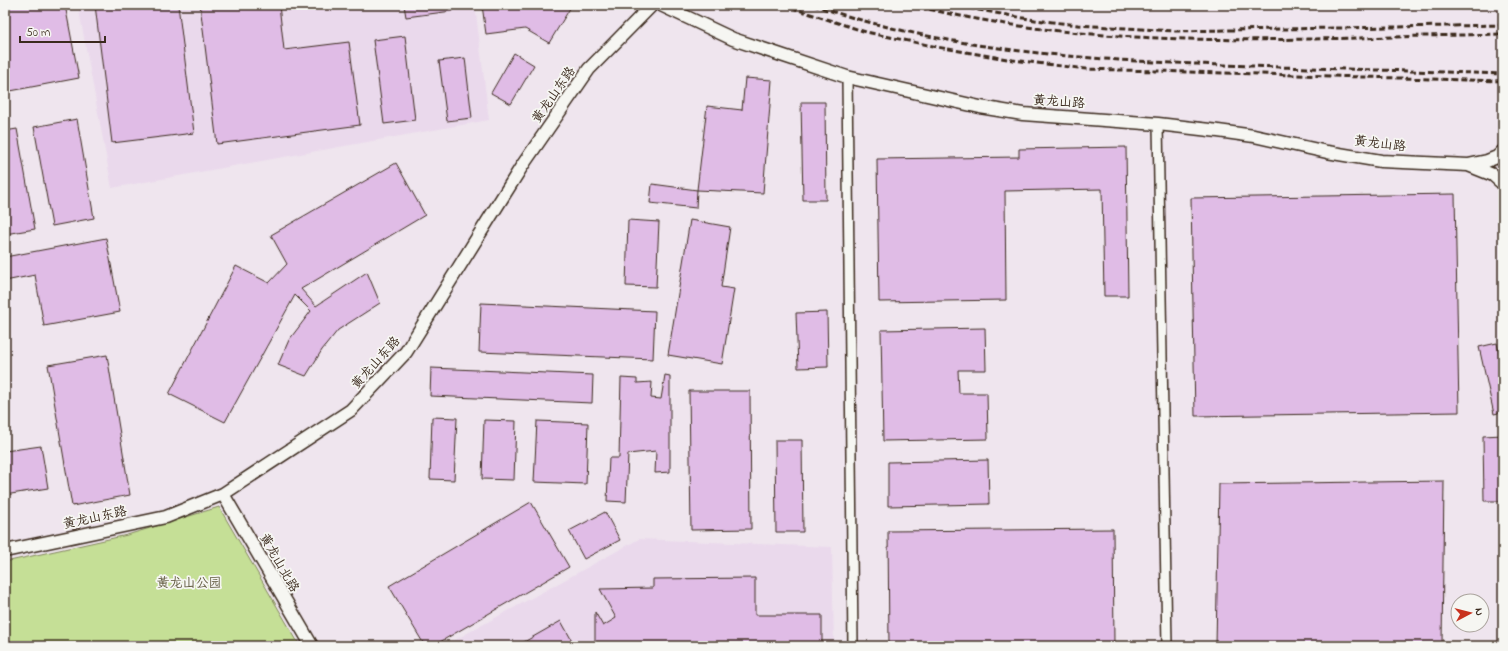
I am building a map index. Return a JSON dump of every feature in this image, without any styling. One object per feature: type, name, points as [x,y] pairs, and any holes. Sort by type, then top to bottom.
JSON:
[{"type":"street","name":"黄龙山东路","points":[[5,551],[166,517],[223,494],[351,410],[406,352],[522,166],[589,69],[652,5]]},
{"type":"street","name":"黄龙山路","points":[[661,5],[733,39],[847,77],[921,95],[1023,114],[1158,124],[1254,136],[1327,152],[1381,160],[1468,165],[1487,161],[1496,157],[1503,151]]},
{"type":"street","points":[[847,77],[853,646]]},
{"type":"street","points":[[1158,124],[1168,646]]},
{"type":"street","name":"黄龙山路","points":[[1468,165],[1493,175],[1503,184]]},
{"type":"street","name":"黄龙山北路","points":[[223,494],[312,646]]},
{"type":"shaded area","points":[[78,5],[475,5],[489,120],[112,188]]},
{"type":"shaded area","points":[[639,539],[832,547],[834,646],[444,646]]},
{"type":"green space","name":"黄龙山公园","points":[[219,507],[300,646],[5,646],[5,562],[127,535]]},
{"type":"building","points":[[13,5],[65,5],[79,78],[5,92],[5,7]]},
{"type":"building","points":[[95,5],[178,5],[194,133],[112,143]]},
{"type":"building","points":[[200,5],[279,5],[284,50],[349,42],[360,125],[217,144]]},
{"type":"building","points":[[404,5],[452,5],[452,11],[406,17]]},
{"type":"building","points":[[482,5],[572,5],[549,43],[525,29],[486,34]]},
{"type":"building","points":[[405,36],[415,120],[384,124],[373,40]]},
{"type":"building","points":[[514,53],[534,65],[511,104],[491,93]]},
{"type":"building","points":[[465,58],[472,118],[447,121],[439,61]]},
{"type":"building","points":[[745,78],[772,80],[763,193],[697,190],[707,106],[742,110]]},
{"type":"building","points":[[801,102],[825,102],[826,200],[803,200]]},
{"type":"building","points":[[77,119],[94,218],[52,226],[34,127]]},
{"type":"building","points":[[17,129],[35,229],[5,234],[5,131]]},
{"type":"building","points":[[1126,147],[1128,296],[1104,296],[1102,189],[1005,191],[1006,300],[879,302],[877,159],[1019,157],[1019,149]]},
{"type":"building","points":[[396,163],[425,215],[301,289],[316,306],[367,272],[380,303],[338,330],[322,350],[306,376],[278,365],[289,340],[311,311],[295,295],[225,422],[169,394],[236,266],[269,283],[287,264],[271,235]]},
{"type":"building","points":[[652,184],[697,190],[696,208],[650,203]]},
{"type":"building","points":[[1455,194],[1459,412],[1195,416],[1191,198]]},
{"type":"building","points":[[628,220],[659,222],[656,287],[626,286]]},
{"type":"building","points":[[690,220],[730,227],[721,287],[734,289],[722,364],[668,355]]},
{"type":"building","points":[[106,238],[120,312],[44,326],[35,275],[5,281],[5,257]]},
{"type":"building","points":[[481,303],[655,311],[653,359],[479,352]]},
{"type":"building","points":[[827,312],[828,367],[798,368],[796,313]]},
{"type":"building","points":[[985,328],[986,370],[958,370],[959,393],[987,393],[988,439],[883,441],[881,330]]},
{"type":"building","points":[[1497,343],[1503,372],[1503,412],[1494,414],[1479,347]]},
{"type":"building","points":[[107,355],[130,495],[72,506],[48,365]]},
{"type":"building","points":[[431,368],[593,375],[592,403],[430,396]]},
{"type":"building","points":[[665,375],[670,376],[670,472],[655,473],[656,451],[628,454],[626,502],[607,501],[609,458],[619,458],[621,378],[637,379],[637,383],[652,382],[651,398],[661,399]]},
{"type":"building","points":[[689,391],[750,391],[751,529],[691,530]]},
{"type":"building","points":[[432,417],[457,418],[454,480],[430,479]]},
{"type":"building","points":[[484,420],[516,421],[514,480],[482,479]]},
{"type":"building","points":[[537,421],[588,423],[586,484],[534,482]]},
{"type":"building","points":[[1503,435],[1503,501],[1484,501],[1483,436]]},
{"type":"building","points":[[775,440],[802,440],[803,532],[776,532]]},
{"type":"building","points":[[41,446],[48,488],[5,495],[5,451]]},
{"type":"building","points":[[988,460],[989,504],[888,506],[888,462]]},
{"type":"building","points":[[1444,481],[1442,644],[1216,646],[1219,484]]},
{"type":"building","points":[[531,502],[569,567],[433,646],[425,646],[389,586]]},
{"type":"building","points":[[605,512],[620,540],[584,559],[569,531]]},
{"type":"building","points":[[1113,529],[1114,646],[889,646],[888,531]]},
{"type":"building","points":[[755,578],[755,615],[822,615],[822,646],[595,646],[595,612],[603,626],[616,618],[600,589],[653,588],[653,579]]},
{"type":"building","points":[[561,621],[575,646],[517,646]]},
{"type":"railway","points":[[783,5],[866,32],[937,47],[1013,60],[1086,69],[1503,81]]},
{"type":"railway","points":[[813,5],[867,21],[921,34],[975,45],[1030,52],[1196,64],[1503,74]]},
{"type":"railway","points":[[912,5],[985,20],[1058,31],[1132,37],[1280,40],[1503,34]]},
{"type":"railway","points":[[951,5],[1035,20],[1078,25],[1174,31],[1503,25]]}]
